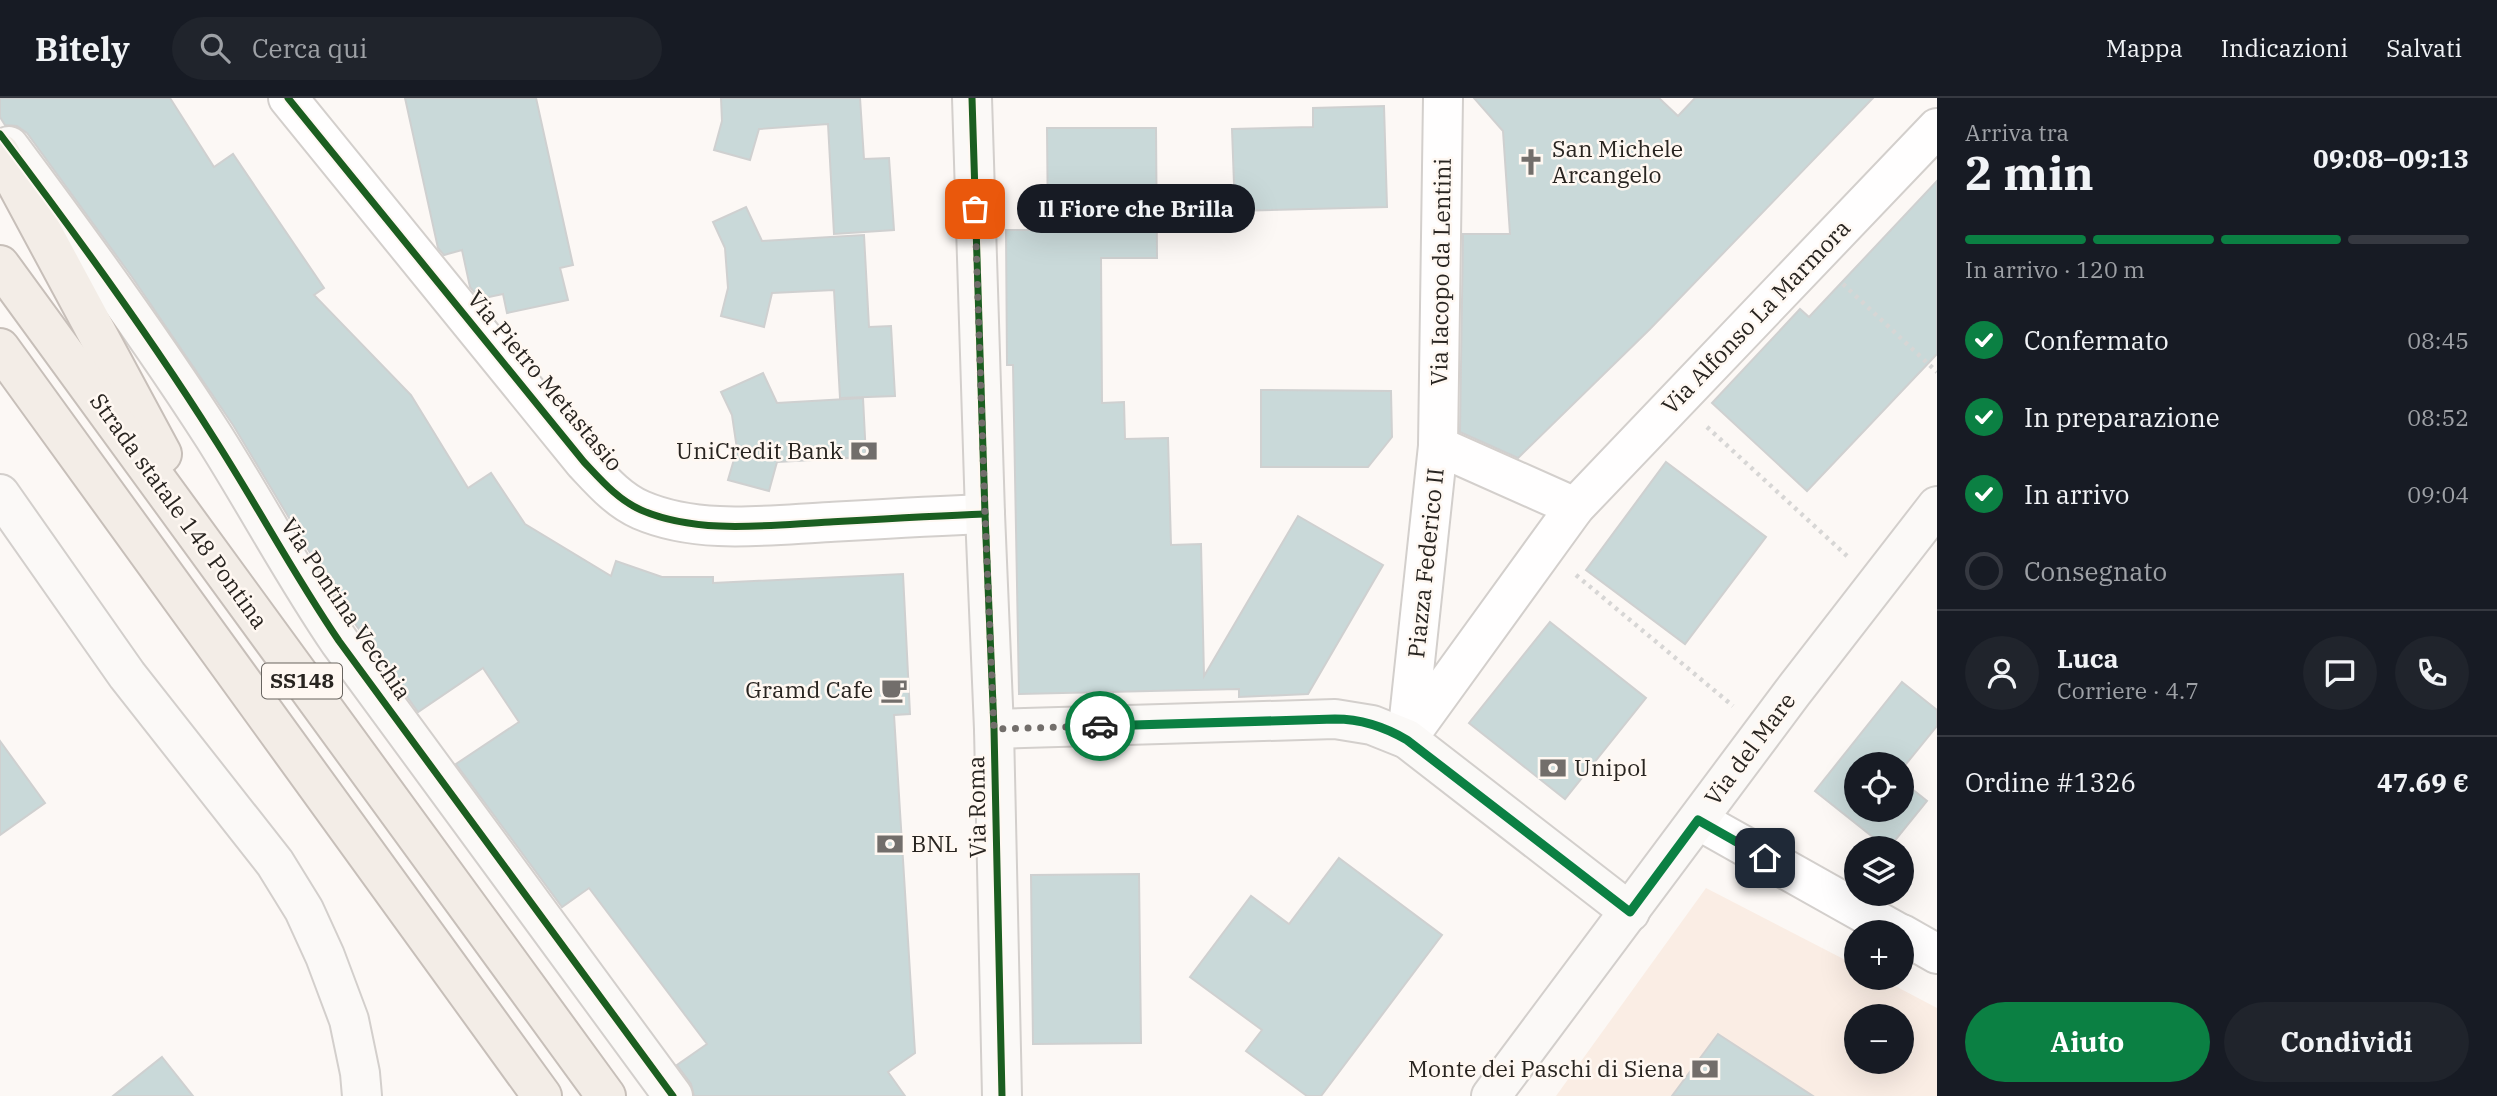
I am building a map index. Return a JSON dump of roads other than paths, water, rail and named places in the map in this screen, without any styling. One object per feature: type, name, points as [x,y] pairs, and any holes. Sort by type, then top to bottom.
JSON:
[{"type":"highway","points":[[0,153],[234,589]]},
{"type":"highway","name":"Strada statale 148 Pontina","points":[[0,265],[606,1096]]},
{"type":"highway","name":"SS148","points":[[0,348],[542,1096]]},
{"type":"street","name":"Via Pietro Metastasio","points":[[288,98],[584,462],[629,504],[675,521],[740,526],[985,514]]},
{"type":"street","name":"Via Roma","points":[[972,98],[994,729],[1002,1096]]},
{"type":"street","name":"Via Iacopo da Lentini","points":[[1438,446],[1443,98]]},
{"type":"street","name":"Via Alfonso La Marmora","points":[[1575,507],[1937,128]]},
{"type":"street","name":"Via Pontina Vecchia","points":[[0,134],[91,255],[214,438],[333,633],[673,1096]]},
{"type":"street","name":"Piazza Federico II","points":[[1438,446],[1575,507],[1407,740],[1438,446]]},
{"type":"street","points":[[0,494],[127,675],[275,863],[304,910],[326,956],[349,1020],[362,1096]]},
{"type":"street","name":"Via del Mare","points":[[1491,1096],[1764,731],[1937,506]]},
{"type":"street","points":[[994,729],[1346,719],[1385,729],[1407,740],[1630,912]]},
{"type":"street","points":[[1698,820],[1876,920]]},
{"type":"street","points":[[1914,941],[1937,954]]},
{"type":"place","name":"San Michele Arcangelo","points":[[1531,162]]},
{"type":"place","name":"Il Fiore che Brilla","points":[[975,209]]},
{"type":"place","name":"UniCredit Bank","points":[[864,451]]},
{"type":"place","name":"Gramd Cafe","points":[[894,690]]},
{"type":"place","name":"Unipol","points":[[1553,768]]},
{"type":"place","name":"BNL","points":[[890,844]]},
{"type":"place","name":"Monte dei Paschi di Siena","points":[[1705,1069]]}]
